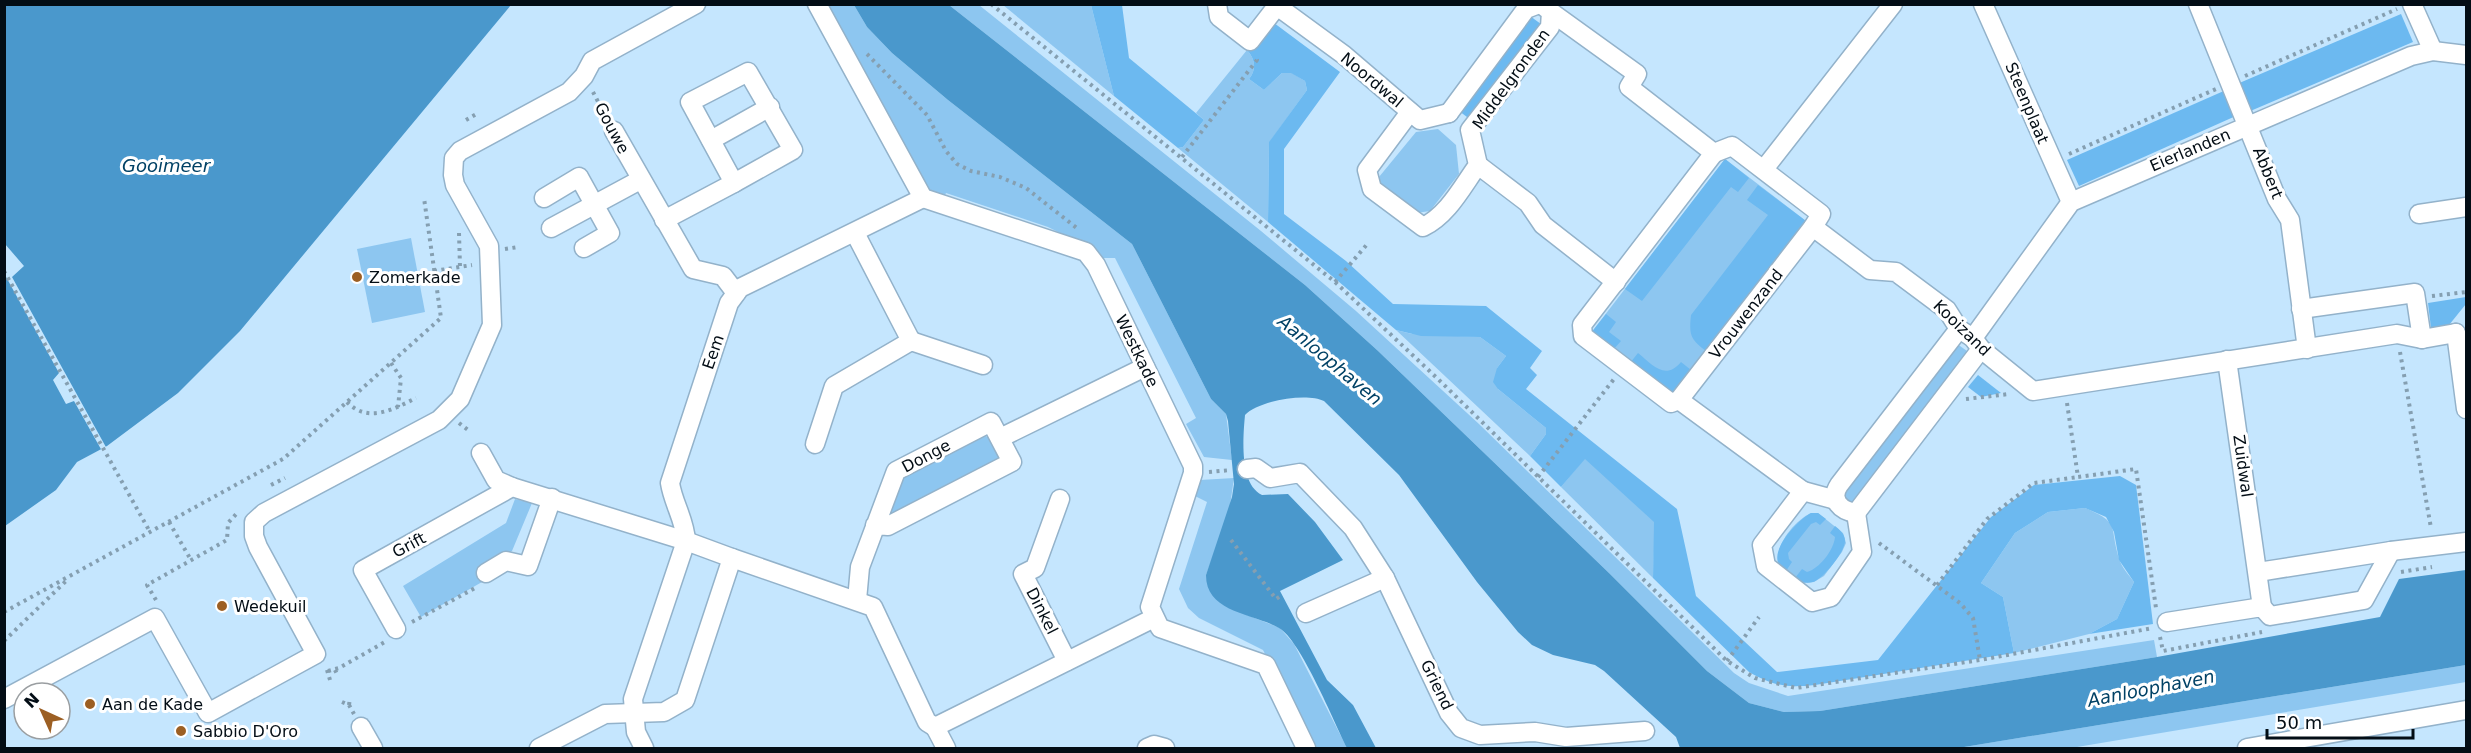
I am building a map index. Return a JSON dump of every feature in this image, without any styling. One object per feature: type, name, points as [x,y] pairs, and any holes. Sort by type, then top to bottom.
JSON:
[{"type":"street","points":[[4,699],[155,618],[208,713],[316,654],[258,548],[254,536],[254,522],[264,513],[439,420],[460,399],[492,325],[489,246],[455,185],[452,167],[454,158],[460,151],[569,92],[584,76],[592,61],[696,4]]},
{"type":"street","points":[[736,293],[740,288],[923,198],[817,4]]},
{"type":"street","points":[[1217,4],[1219,17],[1250,41]]},
{"type":"street","points":[[1764,169],[1893,4]]},
{"type":"street","name":"Steenplaat","points":[[1983,4],[2071,201]]},
{"type":"street","name":"Abbert","points":[[2198,4],[2277,200],[2290,220],[2307,349]]},
{"type":"street","points":[[2412,4],[2433,51]]},
{"type":"street","name":"Noordwal","points":[[1250,41],[1277,5],[1344,55],[1420,120],[1449,113]]},
{"type":"street","points":[[1544,7],[1637,74],[1629,87],[1714,153]]},
{"type":"street","name":"Middelgronden","points":[[1449,113],[1526,9],[1544,7],[1550,27],[1470,130],[1478,165]]},
{"type":"street","name":"Eierlanden","points":[[2071,201],[2411,56],[2433,51],[2466,55]]},
{"type":"street","points":[[664,220],[734,183],[793,150],[748,72],[690,102],[734,183]]},
{"type":"street","points":[[711,140],[770,107]]},
{"type":"street","points":[[1410,112],[1366,170],[1372,189],[1423,227],[1443,213],[1478,165],[1528,203],[1543,225],[1616,282]]},
{"type":"street","points":[[1449,113],[1470,130]]},
{"type":"street","name":"Gouwe","points":[[614,131],[693,269],[723,276],[736,293]]},
{"type":"street","points":[[1813,227],[1821,214],[1764,169],[1732,146],[1714,153],[1582,325],[1583,336],[1671,403],[1679,400],[1803,491],[1836,500]]},
{"type":"street","points":[[544,198],[579,177],[610,233],[584,248]]},
{"type":"street","points":[[551,228],[640,180]]},
{"type":"street","name":"Westkade","points":[[923,198],[1086,252],[1096,265],[1193,466],[1193,473],[1150,607],[1154,618]]},
{"type":"street","points":[[1858,521],[1836,500],[1835,491],[1971,339],[2071,201]]},
{"type":"street","points":[[2419,214],[2466,207]]},
{"type":"street","name":"Kooizand","points":[[1813,227],[1870,270],[1896,272],[1947,310],[1971,339],[2033,391]]},
{"type":"street","name":"Vrouwenzand","points":[[1679,400],[1813,227]]},
{"type":"street","points":[[855,233],[911,341],[984,365]]},
{"type":"street","name":"Eem","points":[[686,541],[686,528],[672,494],[671,477],[729,303],[736,293]]},
{"type":"street","points":[[2301,309],[2415,293],[2422,339]]},
{"type":"street","points":[[2033,391],[2397,334],[2422,339],[2461,328],[2466,409]]},
{"type":"street","points":[[1803,491],[1761,545],[1766,566],[1812,602],[1831,597],[1862,552],[1858,521],[1941,402],[1971,339]]},
{"type":"street","points":[[815,444],[834,386],[911,341]]},
{"type":"street","name":"Zuidwal","points":[[2227,360],[2262,607]]},
{"type":"street","points":[[875,525],[888,526],[1012,462],[1000,438],[1145,367]]},
{"type":"street","name":"Donge","points":[[857,600],[860,567],[896,471],[991,422],[1000,438]]},
{"type":"street","points":[[481,453],[496,480],[512,487],[686,541],[873,607],[927,722],[935,727],[946,748]]},
{"type":"street","name":"Griend","points":[[1247,469],[1256,468],[1270,478],[1300,473],[1353,528],[1385,578],[1449,712],[1461,728],[1480,735],[1535,732],[1566,743],[1645,730]]},
{"type":"street","name":"Grift","points":[[397,631],[363,570],[512,487]]},
{"type":"street","points":[[486,573],[506,561],[528,566],[552,498]]},
{"type":"street","name":"Dinkel","points":[[1060,499],[1035,568],[1023,574],[1067,661]]},
{"type":"street","points":[[644,748],[636,732],[632,714],[633,699],[686,541]]},
{"type":"street","points":[[2258,572],[2466,542]]},
{"type":"street","points":[[2161,625],[2262,607],[2270,616],[2364,600],[2391,551]]},
{"type":"street","points":[[539,748],[605,714],[664,712],[685,700],[732,558]]},
{"type":"street","points":[[1305,613],[1385,578]]},
{"type":"street","points":[[935,727],[1154,618],[1160,628],[1266,664],[1306,748]]},
{"type":"street","points":[[2247,748],[2307,744],[2466,710]]},
{"type":"street","points":[[361,727],[373,748]]},
{"type":"street","points":[[1147,748],[1154,745],[1165,748]]},
{"type":"path","points":[[991,4],[1335,282],[1727,662],[1755,678],[1796,688],[1980,660],[2161,625],[2136,469],[2034,483],[1987,519],[1937,585]]},
{"type":"path","points":[[1182,157],[1257,60],[1250,41]]},
{"type":"path","points":[[861,47],[884,74],[927,115],[946,151],[957,164],[970,171],[1000,177],[1026,188],[1084,234]]},
{"type":"path","name":"Gouwe","points":[[584,76],[614,131]]},
{"type":"path","points":[[466,120],[478,113]]},
{"type":"path","points":[[4,612],[283,459],[441,318],[424,198]]},
{"type":"path","points":[[434,271],[463,266],[460,235],[455,224]]},
{"type":"path","points":[[1335,282],[1369,243]]},
{"type":"path","points":[[4,271],[150,532]]},
{"type":"path","points":[[2416,298],[2466,291]]},
{"type":"path","points":[[2397,334],[2435,547]]},
{"type":"path","points":[[391,363],[400,378],[398,407]]},
{"type":"path","points":[[1538,477],[1623,367]]},
{"type":"path","points":[[2065,387],[2078,477]]},
{"type":"path","points":[[1941,402],[2033,391]]},
{"type":"path","points":[[347,402],[356,409],[378,415],[416,398]]},
{"type":"path","points":[[271,485],[285,478]]},
{"type":"path","points":[[161,577],[227,540],[228,523],[242,510]]},
{"type":"path","points":[[1858,521],[1960,603],[1973,618],[1980,660]]},
{"type":"path","points":[[169,522],[191,560]]},
{"type":"path","points":[[1231,540],[1276,599],[1282,595]]},
{"type":"path","points":[[328,671],[335,670],[397,631],[483,584],[486,573]]},
{"type":"path","points":[[4,641],[71,576]]},
{"type":"path","points":[[1727,662],[1759,617]]},
{"type":"path","points":[[335,670],[338,676]]},
{"type":"path","points":[[349,705],[350,698]]},
{"type":"shaded area","points":[[824,5],[854,5],[867,27],[892,53],[948,100],[1132,244],[1211,399],[1226,414],[1232,460],[1204,457],[1186,424],[1196,418],[1115,258],[1101,258],[1096,251],[1048,227],[946,193],[944,197],[926,191]]},
{"type":"shaded area","points":[[949,5],[979,5],[1261,231],[1356,311],[1479,424],[1734,673],[1749,683],[1788,696],[2154,640],[2157,657],[1820,711],[1784,712],[1749,703],[1707,671],[1609,573],[1377,350],[1305,285]]},
{"type":"shaded area","points":[[1003,5],[1091,5],[1114,96]]},
{"type":"shaded area","points":[[1091,5],[1122,5],[1129,58],[1204,120],[1183,147],[1178,148],[1114,96]]},
{"type":"shaded area","points":[[2401,14],[2413,42],[2248,112],[2237,84]]},
{"type":"shaded area","points":[[1530,16],[1545,27],[1471,120],[1459,111]]},
{"type":"shaded area","points":[[1270,20],[1340,72],[1284,149],[1284,214],[1346,261],[1393,304],[1486,306],[1542,351],[1530,368],[1537,375],[1526,389],[1677,509],[1696,596],[1777,672],[1878,660],[1991,517],[2034,485],[2120,476],[2136,485],[2153,624],[2089,634],[2117,619],[2134,582],[2119,560],[2114,532],[2106,517],[2085,508],[2048,512],[2015,533],[1981,583],[2003,597],[2014,653],[1805,686],[1780,685],[1749,672],[1653,578],[1654,522],[1585,459],[1561,487],[1530,456],[1546,434],[1546,428],[1498,389],[1493,382],[1497,368],[1506,356],[1480,337],[1421,336],[1396,330],[1268,222],[1269,142],[1307,90],[1305,81],[1291,73],[1282,73],[1264,90],[1249,79],[1254,64],[1247,50]]},
{"type":"shaded area","points":[[1247,50],[1254,64],[1249,79],[1264,90],[1282,73],[1292,73],[1305,81],[1307,90],[1269,143],[1268,222],[1178,148],[1183,147],[1204,120],[1196,113]]},
{"type":"shaded area","points":[[2226,90],[2238,115],[2079,186],[2067,160]]},
{"type":"shaded area","points":[[1438,129],[1456,145],[1459,174],[1430,211],[1416,213],[1378,182],[1379,177],[1416,132]]},
{"type":"shaded area","points":[[1725,159],[1806,221],[1672,395],[1591,333]]},
{"type":"shaded area","points":[[1725,159],[1749,178],[1738,192],[1731,187],[1642,301],[1625,289]]},
{"type":"shaded area","points":[[1758,185],[1806,221],[1706,351],[1692,336],[1691,315],[1768,215],[1747,200]]},
{"type":"shaded area","points":[[411,238],[425,312],[372,323],[357,249]]},
{"type":"shaded area","points":[[2466,297],[2466,304],[2449,325],[2431,328],[2428,303]]},
{"type":"shaded area","points":[[1606,314],[1616,322],[1609,332],[1621,341],[1613,350],[1591,333]]},
{"type":"shaded area","points":[[1396,330],[1412,334],[1480,337],[1506,356],[1497,368],[1498,389],[1546,428],[1546,434],[1530,456]]},
{"type":"shaded area","points":[[1954,345],[1967,351],[1968,356],[1857,501],[1850,502],[1843,497],[1845,483]]},
{"type":"shaded area","points":[[1638,353],[1664,371],[1675,368],[1681,362],[1691,370],[1672,395],[1630,363]]},
{"type":"shaded area","points":[[1978,375],[2001,393],[1981,397],[1968,387]]},
{"type":"shaded area","points":[[983,435],[996,444],[998,459],[888,521],[897,479]]},
{"type":"shaded area","points":[[1585,458],[1655,522],[1653,578],[1561,487]]},
{"type":"shaded area","points":[[1234,478],[1229,513],[1206,575],[1247,615],[1280,628],[1294,644],[1347,748],[1313,748],[1263,650],[1199,618],[1188,608],[1179,589],[1207,502],[1195,496],[1200,480]]},
{"type":"shaded area","points":[[515,499],[532,503],[512,551],[477,571],[482,582],[421,617],[403,586],[506,523]]},
{"type":"shaded area","points":[[2085,508],[2109,522],[2120,561],[2134,582],[2117,619],[2089,634],[2014,653],[2003,597],[1981,583],[2015,533],[2048,512]]},
{"type":"shaded area","points":[[1811,513],[1818,513],[1843,533],[1846,543],[1824,576],[1814,582],[1803,583],[1778,564],[1778,557],[1787,534]]},
{"type":"shaded area","points":[[1811,513],[1818,513],[1826,519],[1820,525],[1816,522],[1811,524],[1788,553],[1792,562],[1786,571],[1781,567],[1777,558],[1782,543],[1793,528]]},
{"type":"shaded area","points":[[1835,526],[1843,534],[1845,541],[1833,564],[1813,582],[1808,583],[1795,578],[1802,569],[1807,572],[1812,570],[1825,558],[1834,542],[1835,537],[1830,533]]},
{"type":"shaded area","points":[[2466,665],[2466,682],[2071,748],[1958,748]]},
{"type":"water","name":"Gooimeer","points":[[5,5],[511,5],[240,331],[178,393],[107,446],[77,462],[56,490],[5,526]]},
{"type":"water","name":"Aanloophaven","points":[[854,5],[949,5],[1305,285],[1377,350],[1609,573],[1707,671],[1749,703],[1784,712],[1820,711],[2157,657],[2380,617],[2399,579],[2466,570],[2466,665],[1958,748],[1680,748],[1676,737],[1604,671],[1595,665],[1553,655],[1532,645],[1518,632],[1477,582],[1399,475],[1324,401],[1306,397],[1283,399],[1260,406],[1245,415],[1243,447],[1246,471],[1249,481],[1262,495],[1288,494],[1315,522],[1343,560],[1280,591],[1327,680],[1353,705],[1376,748],[1347,748],[1307,664],[1287,635],[1279,628],[1222,605],[1208,588],[1206,575],[1232,497],[1234,484],[1228,421],[1226,414],[1211,399],[1132,244],[948,100],[892,53],[867,27]]},
{"type":"pier","points":[[5,244],[24,266],[12,277],[107,449],[102,451],[74,401],[66,404],[53,380],[59,373],[5,275]]},
{"type":"place","name":"Zomerkade","points":[[357,277]]},
{"type":"place","name":"Wedekuil","points":[[222,606]]},
{"type":"place","name":"Aan de Kade","points":[[90,704]]},
{"type":"place","name":"Sabbio D'Oro","points":[[181,731]]}]
